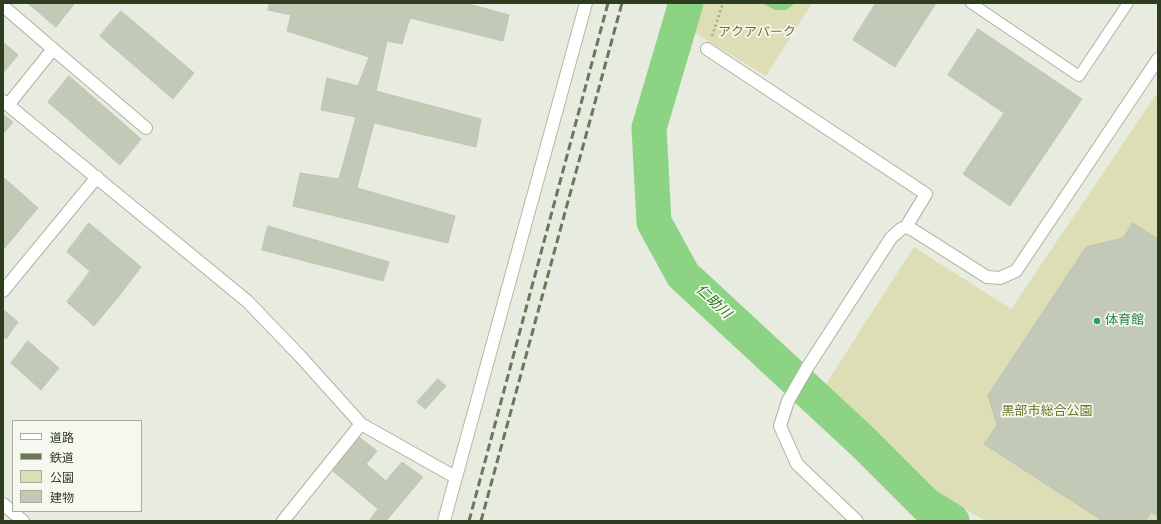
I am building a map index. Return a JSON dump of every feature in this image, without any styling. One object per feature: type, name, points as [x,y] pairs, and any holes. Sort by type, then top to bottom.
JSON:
[{"type":"street","points":[[444,521],[586,3]]},
{"type":"street","points":[[3,6],[146,128]]},
{"type":"street","points":[[53,49],[6,103],[247,301],[300,356],[361,424],[455,477]]},
{"type":"street","points":[[707,49],[926,194],[906,226],[900,229],[891,238],[807,368],[788,401],[780,426],[797,464],[857,521]]},
{"type":"street","points":[[906,226],[987,277],[1000,278],[1016,271],[1158,60]]},
{"type":"street","points":[[3,291],[97,177]]},
{"type":"street","points":[[283,521],[361,424]]},
{"type":"street","points":[[3,504],[12,512]]},
{"type":"street","points":[[12,512],[23,521]]},
{"type":"lane","points":[[971,3],[1079,76],[1128,3]]},
{"type":"path","points":[[707,49],[723,3]]},
{"type":"green space","name":"アクアパーク","points":[[702,3],[812,3],[766,76],[693,32]]},
{"type":"green space","name":"黒部市総合公園","points":[[1158,92],[1158,521],[986,521],[937,493],[826,384],[914,247],[1011,309]]},
{"type":"shaded area","points":[[762,3],[795,3],[786,10],[775,10]]},
{"type":"building","points":[[28,3],[75,3],[56,27]]},
{"type":"building","points":[[270,3],[465,3],[509,15],[503,41],[410,18],[402,44],[387,41],[376,91],[481,119],[476,147],[374,123],[357,188],[455,216],[448,243],[293,206],[300,173],[339,179],[356,117],[321,110],[327,78],[358,86],[369,57],[287,31],[291,15],[268,10]]},
{"type":"building","points":[[876,3],[936,3],[895,67],[853,40]]},
{"type":"building","points":[[121,11],[194,73],[173,99],[100,36]]},
{"type":"building","points":[[978,29],[1082,99],[1010,206],[963,174],[1004,113],[948,75]]},
{"type":"building","points":[[3,42],[18,55],[3,73]]},
{"type":"building","points":[[69,76],[141,139],[120,165],[48,102]]},
{"type":"building","points":[[3,114],[13,122],[3,134]]},
{"type":"building","points":[[3,177],[38,208],[3,250]]},
{"type":"building","points":[[89,223],[141,267],[119,296],[67,252]]},
{"type":"building","name":"体育館","points":[[1133,223],[1158,239],[1158,516],[1151,512],[1145,521],[1103,521],[984,444],[997,425],[988,395],[1086,247],[1123,238]]},
{"type":"building","points":[[268,226],[389,262],[383,281],[262,250]]},
{"type":"building","points":[[90,272],[119,296],[94,326],[67,302]]},
{"type":"building","points":[[5,311],[18,322],[6,339],[3,336],[3,313]]},
{"type":"building","points":[[28,341],[59,368],[41,390],[11,363]]},
{"type":"building","points":[[438,379],[446,386],[425,409],[417,402]]},
{"type":"building","points":[[359,437],[377,451],[366,464],[386,481],[402,462],[423,477],[386,521],[369,521],[378,509],[333,471]]},
{"type":"waterway","name":"仁助川","points":[[686,3],[649,128],[654,222],[683,275],[863,442],[926,505],[952,521]]},
{"type":"railway","points":[[469,521],[608,3]]},
{"type":"railway","points":[[481,521],[622,3]]},
{"type":"place","name":"体育館","points":[[1097,321]]}]
